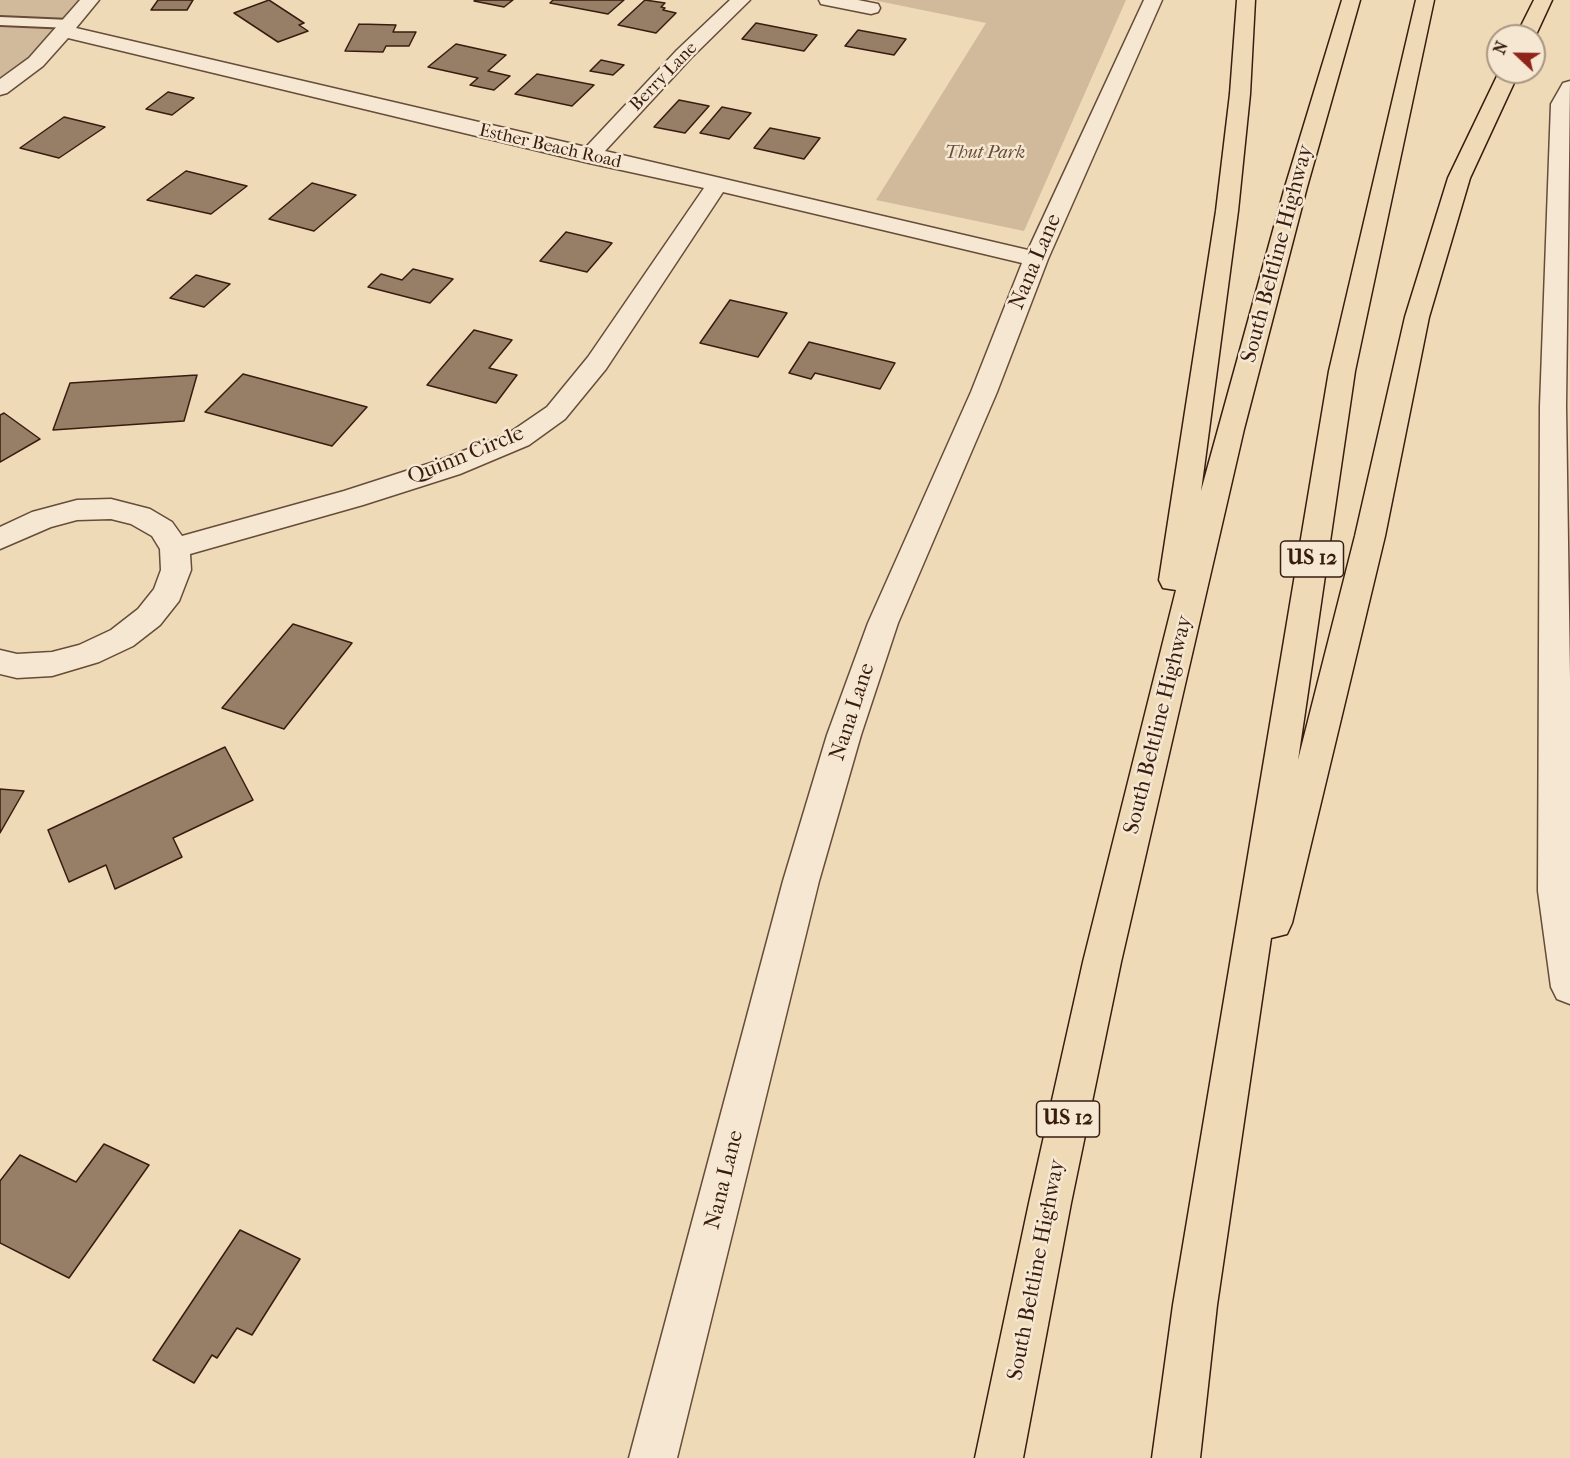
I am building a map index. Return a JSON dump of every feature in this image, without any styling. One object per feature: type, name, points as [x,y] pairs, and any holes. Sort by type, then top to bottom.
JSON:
[{"type":"highway","points":[[1146,781],[1227,211],[1240,93],[1246,0]]},
{"type":"highway","name":"South Beltline Highway","points":[[999,1458],[1047,1214],[1099,973],[1230,429],[1296,187],[1351,0]]},
{"type":"highway","name":"US 12","points":[[1176,1458],[1195,1305],[1342,371],[1425,0]]},
{"type":"highway","points":[[1532,24],[1544,0]]},
{"type":"highway","points":[[1225,1123],[1370,536],[1417,318],[1459,178],[1503,84]]},
{"type":"street","points":[[0,89],[36,62],[90,0]]},
{"type":"street","name":"Berry Lane","points":[[589,156],[684,54],[741,0]]},
{"type":"street","points":[[828,0],[871,8]]},
{"type":"street","name":"Nana Lane","points":[[653,1458],[801,881],[844,735],[883,623],[984,392],[1036,259],[1153,0]]},
{"type":"street","name":"Esther Beach Road","points":[[67,28],[589,156],[1036,259]]},
{"type":"street","points":[[1570,87],[1561,104],[1562,575],[1556,891],[1570,987]]},
{"type":"street","name":"Quinn Circle","points":[[175,548],[353,498],[450,467],[519,439],[556,413],[597,363],[716,186]]},
{"type":"street","points":[[0,539],[42,519],[77,510],[111,509],[140,516],[162,529],[175,548],[176,570],[168,593],[149,617],[122,638],[88,654],[52,664],[17,666],[0,662]]},
{"type":"lane","points":[[0,21],[67,28]]},
{"type":"green space","points":[[0,0],[90,0],[0,89]]},
{"type":"green space","name":"Thut Park","points":[[873,0],[1126,0],[1024,231],[876,200],[986,23]]},
{"type":"building","points":[[158,0],[193,0],[187,10],[151,10]]},
{"type":"building","points":[[269,0],[304,23],[299,25],[308,31],[278,42],[234,13]]},
{"type":"building","points":[[475,0],[513,0],[504,7]]},
{"type":"building","points":[[553,0],[624,0],[608,14],[550,3]]},
{"type":"building","points":[[645,0],[665,3],[661,7],[665,8],[663,10],[676,13],[656,33],[618,25]]},
{"type":"building","points":[[756,23],[817,35],[804,51],[742,39]]},
{"type":"building","points":[[359,24],[396,25],[393,32],[416,32],[409,46],[386,46],[383,52],[345,51]]},
{"type":"building","points":[[858,30],[906,39],[894,55],[845,46]]},
{"type":"building","points":[[456,44],[506,55],[488,71],[510,76],[494,90],[470,85],[478,78],[428,67]]},
{"type":"building","points":[[601,60],[624,65],[613,75],[590,71]]},
{"type":"building","points":[[537,74],[594,85],[572,106],[515,94]]},
{"type":"building","points":[[168,92],[194,98],[172,115],[146,109]]},
{"type":"building","points":[[679,100],[709,106],[685,133],[654,127]]},
{"type":"building","points":[[722,107],[751,113],[729,139],[700,133]]},
{"type":"building","points":[[64,117],[105,127],[59,158],[20,148]]},
{"type":"building","points":[[770,128],[820,138],[804,159],[754,148]]},
{"type":"building","points":[[186,171],[247,186],[211,214],[147,200]]},
{"type":"building","points":[[312,183],[356,195],[314,231],[269,219]]},
{"type":"building","points":[[566,232],[612,243],[587,272],[540,261]]},
{"type":"building","points":[[413,269],[453,279],[430,303],[368,287],[381,274],[402,280]]},
{"type":"building","points":[[196,275],[230,284],[204,307],[170,298]]},
{"type":"building","points":[[730,300],[787,313],[758,357],[700,343]]},
{"type":"building","points":[[474,330],[512,340],[489,368],[517,375],[496,403],[427,385]]},
{"type":"building","points":[[809,342],[895,363],[880,389],[815,373],[811,379],[789,373]]},
{"type":"building","points":[[243,374],[367,407],[332,446],[205,412]]},
{"type":"building","points":[[197,375],[184,421],[53,430],[70,383]]},
{"type":"building","points":[[4,413],[40,439],[0,462],[0,415]]},
{"type":"building","points":[[293,624],[352,643],[284,729],[222,708]]},
{"type":"building","points":[[225,747],[253,800],[173,838],[182,857],[115,889],[106,865],[69,882],[48,830]]},
{"type":"building","points":[[0,789],[24,791],[0,833]]},
{"type":"building","points":[[104,1144],[149,1165],[69,1278],[0,1243],[0,1181],[20,1155],[76,1182]]},
{"type":"building","points":[[240,1230],[300,1259],[252,1335],[237,1328],[217,1358],[212,1355],[194,1383],[153,1360]]}]
